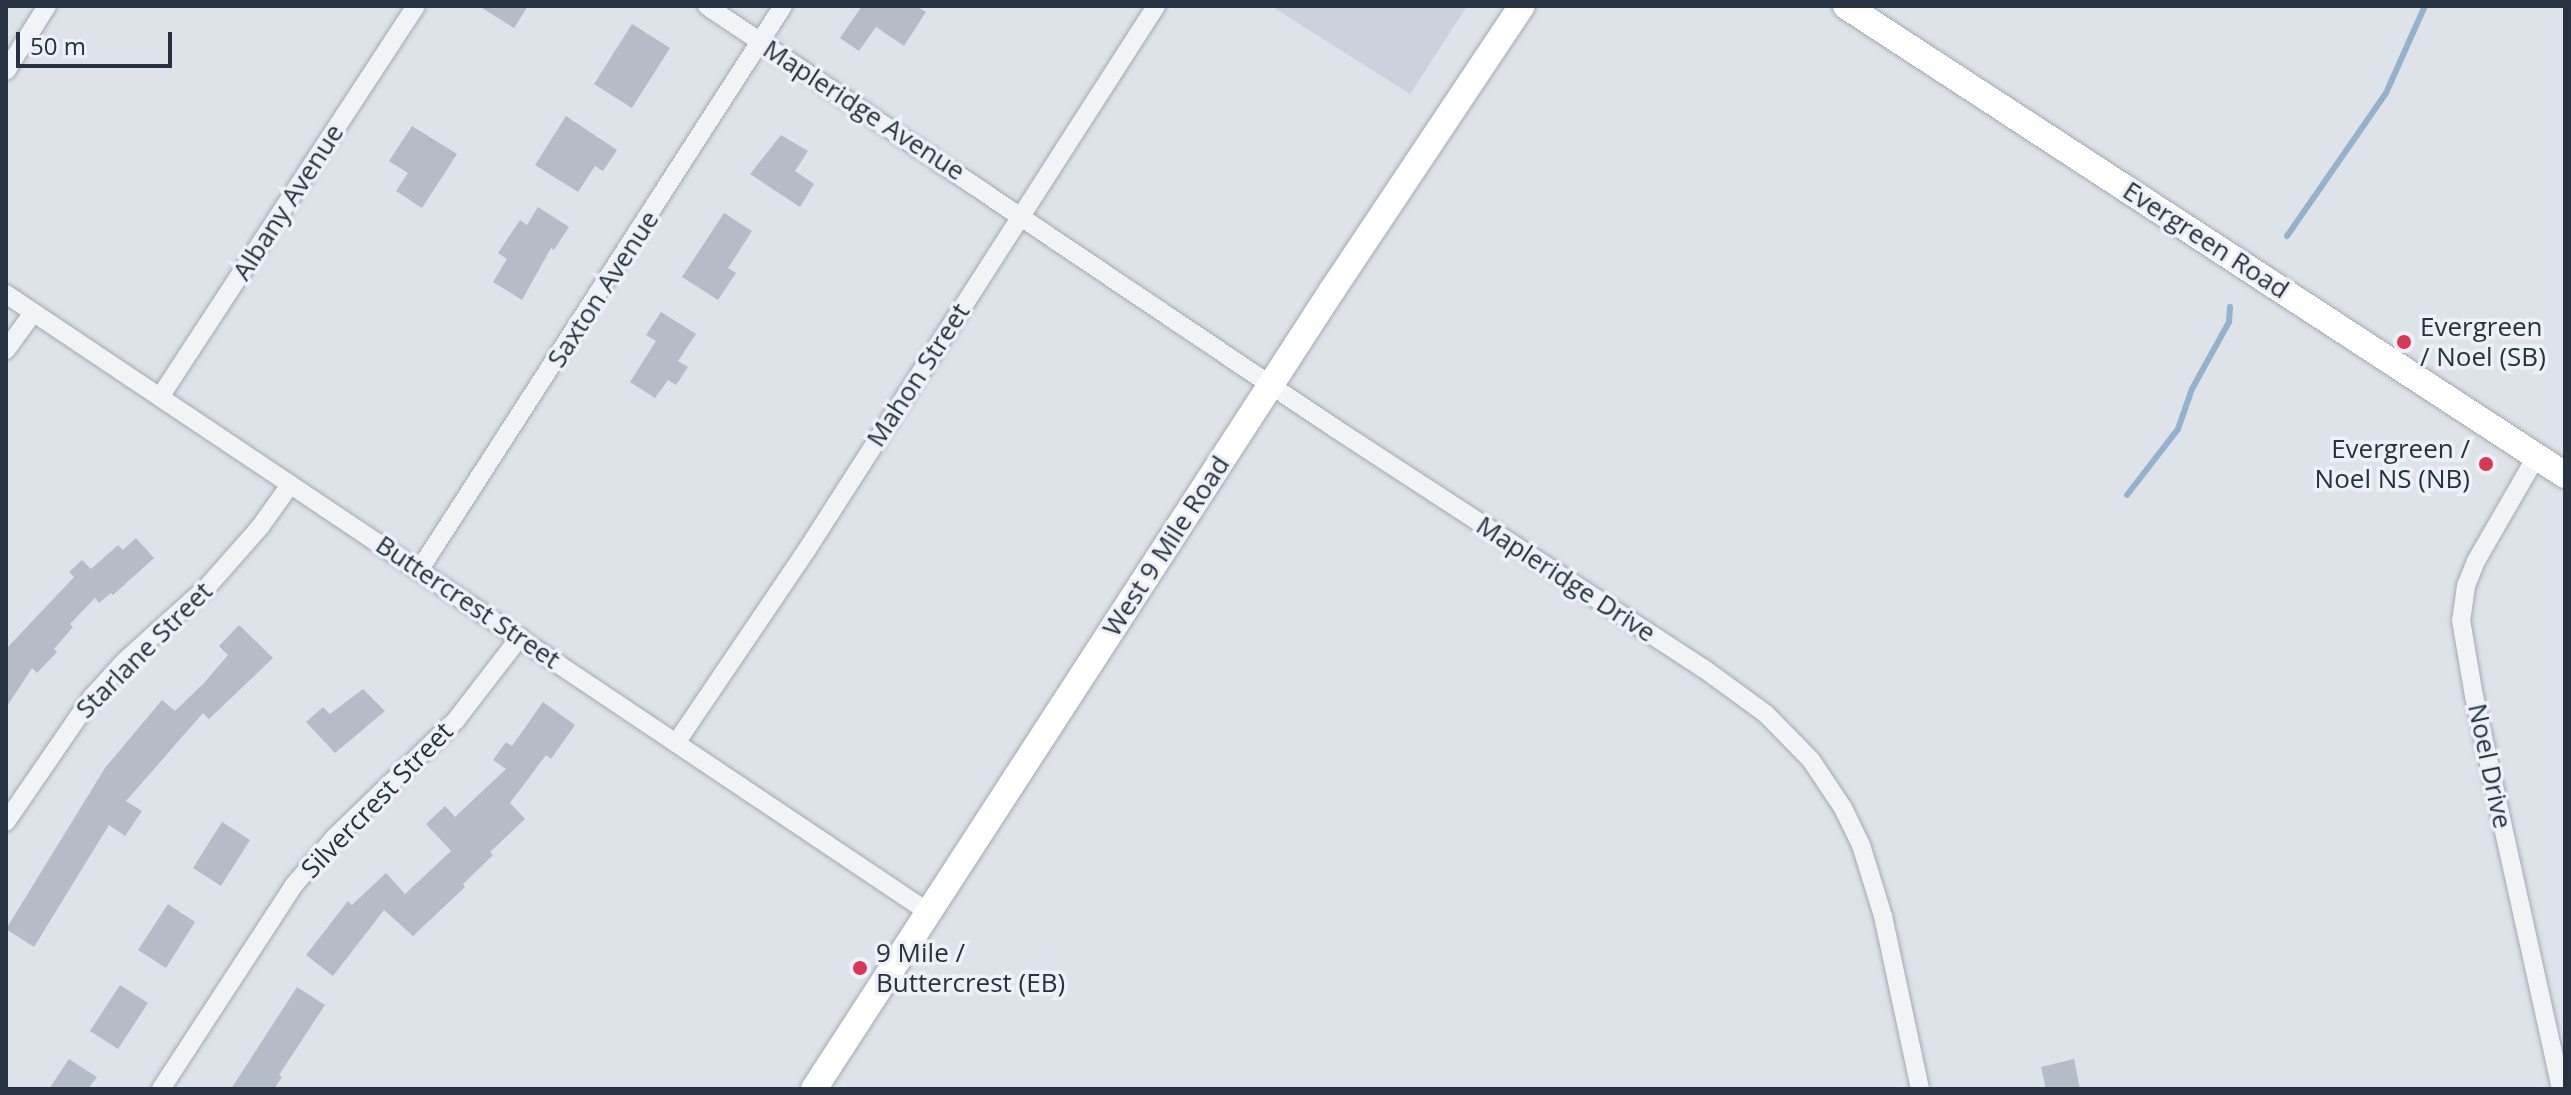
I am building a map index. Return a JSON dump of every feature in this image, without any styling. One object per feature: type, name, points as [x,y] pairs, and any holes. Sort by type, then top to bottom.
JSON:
[{"type":"main road","name":"West 9 Mile Road","points":[[814,1089],[1272,383],[1522,6]]},
{"type":"main road","name":"Evergreen Road","points":[[1846,6],[2565,475]]},
{"type":"street","points":[[6,71],[47,6]]},
{"type":"street","name":"Albany Avenue","points":[[160,397],[416,6]]},
{"type":"street","name":"Mapleridge Avenue","points":[[707,6],[1021,214]]},
{"type":"street","name":"Saxton Avenue","points":[[420,569],[783,6]]},
{"type":"street","name":"Mahon Street","points":[[676,743],[806,551],[1156,6]]},
{"type":"street","name":"Mapleridge Drive","points":[[1021,214],[1336,429],[1714,676],[1792,738],[1843,808],[1873,878],[1920,1089]]},
{"type":"street","name":"Buttercrest Street","points":[[6,294],[928,912]]},
{"type":"street","points":[[6,350],[33,313]]},
{"type":"street","name":"Noel Drive","points":[[2536,457],[2476,561],[2466,586],[2461,620],[2474,696],[2561,1089]]},
{"type":"street","name":"Starlane Street","points":[[6,822],[92,697],[226,566],[290,485]]},
{"type":"street","name":"Silvercrest Street","points":[[161,1089],[294,885],[335,837],[456,720],[520,637]]},
{"type":"shaded area","points":[[1271,6],[1467,6],[1410,94]]},
{"type":"building","points":[[479,6],[528,6],[514,28]]},
{"type":"building","points":[[862,6],[916,6],[926,12],[904,46],[876,27],[859,51],[840,38]]},
{"type":"building","points":[[632,24],[670,48],[632,108],[594,84]]},
{"type":"building","points":[[566,116],[617,150],[603,171],[595,166],[578,192],[535,165]]},
{"type":"building","points":[[412,126],[457,154],[422,208],[396,191],[408,173],[389,161]]},
{"type":"building","points":[[781,135],[808,151],[795,171],[814,184],[800,207],[750,174]]},
{"type":"building","points":[[538,207],[569,227],[554,250],[551,248],[522,300],[493,282],[507,259],[498,253],[520,220],[527,225]]},
{"type":"building","points":[[724,213],[752,231],[728,268],[736,273],[718,300],[682,277]]},
{"type":"building","points":[[661,312],[696,334],[678,361],[688,367],[676,385],[668,380],[655,398],[630,382],[656,341],[646,335]]},
{"type":"building","points":[[136,538],[154,558],[113,595],[111,593],[99,603],[95,598],[70,624],[73,627],[54,649],[57,652],[37,673],[32,668],[6,708],[6,649],[74,577],[69,572],[82,560],[91,569],[118,545],[123,550]]},
{"type":"building","points":[[239,625],[273,658],[209,719],[203,713],[126,801],[142,811],[125,836],[109,825],[34,947],[6,929],[105,768],[162,700],[175,711],[204,683],[228,655],[219,646]]},
{"type":"building","points":[[363,689],[385,711],[335,753],[306,722],[323,707],[330,714]]},
{"type":"building","points":[[543,702],[575,725],[551,759],[546,755],[510,803],[525,819],[490,852],[493,855],[463,884],[465,887],[413,936],[384,910],[333,976],[306,955],[348,901],[352,905],[386,873],[405,894],[451,851],[426,824],[445,806],[455,817],[506,769],[493,760],[506,742],[512,746]]},
{"type":"building","points":[[222,822],[250,840],[221,886],[193,868]]},
{"type":"building","points":[[168,904],[195,922],[166,968],[138,950]]},
{"type":"building","points":[[120,985],[148,1003],[118,1049],[90,1031]]},
{"type":"building","points":[[297,987],[325,1005],[279,1075],[282,1077],[274,1089],[231,1089]]},
{"type":"building","points":[[69,1059],[97,1077],[88,1089],[49,1089]]},
{"type":"building","points":[[2074,1059],[2080,1089],[2046,1089],[2041,1067]]},
{"type":"waterway","points":[[2287,236],[2386,93],[2425,6]]},
{"type":"waterway","points":[[2127,495],[2178,429],[2192,389],[2229,322],[2230,307]]},
{"type":"place","name":"Evergreen / Noel (SB)","points":[[2404,342]]},
{"type":"place","name":"Evergreen / Noel NS (NB)","points":[[2486,464]]},
{"type":"place","name":"9 Mile / Buttercrest (EB)","points":[[860,968]]}]
